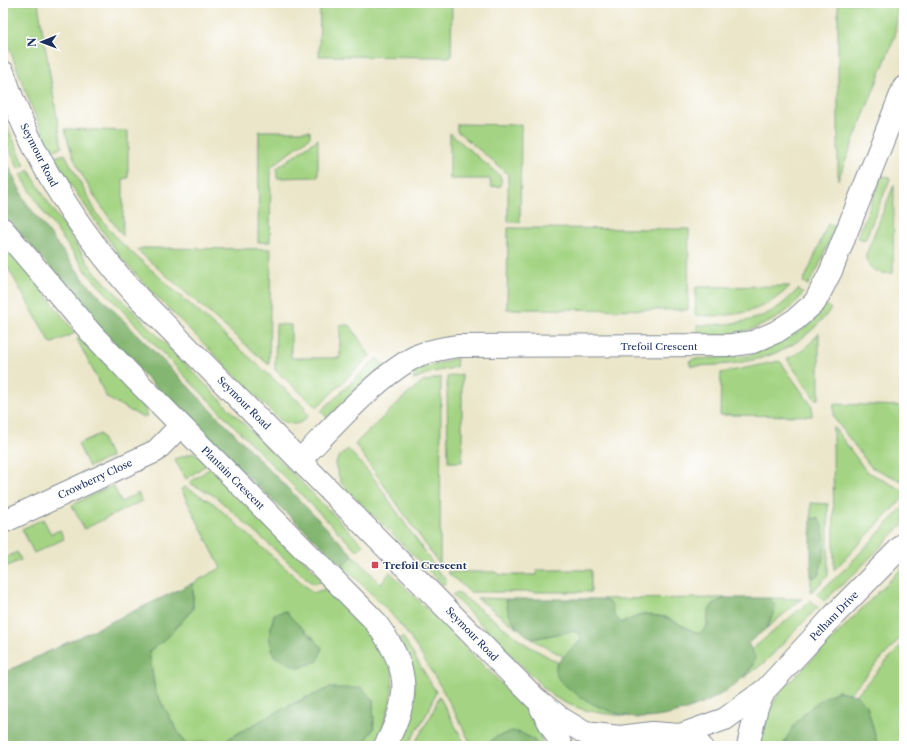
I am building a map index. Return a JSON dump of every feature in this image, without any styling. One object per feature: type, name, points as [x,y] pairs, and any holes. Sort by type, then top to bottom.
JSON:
[{"type":"street","name":"Seymour Road","points":[[4,78],[21,120],[60,198],[106,262],[138,297],[535,698],[562,719],[585,733],[614,742],[652,733],[680,735]]},
{"type":"street","name":"Trefoil Crescent","points":[[300,460],[380,382],[405,364],[434,350],[458,346],[732,346],[753,342],[776,332],[796,319],[815,302],[831,271],[904,87]]},
{"type":"street","name":"Plantain Crescent","points":[[3,229],[93,335],[180,426],[227,471],[373,619],[388,639],[395,650],[402,668],[404,683],[395,726],[385,746]]},
{"type":"street","name":"Crowberry Close","points":[[3,522],[156,451],[180,426]]},
{"type":"street","name":"Pelham Drive","points":[[680,735],[725,719],[766,689],[835,614],[904,544]]},
{"type":"street","name":"Pelham Drive","points":[[748,746],[757,707],[766,689]]},
{"type":"street","name":"Seymour Road","points":[[535,698],[554,729],[561,746]]},
{"type":"street","points":[[680,735],[701,746]]},
{"type":"green space","points":[[3,3],[38,3],[62,147],[52,151],[34,113],[7,42],[3,25]]},
{"type":"green space","points":[[320,3],[452,3],[451,57],[319,56]]},
{"type":"green space","points":[[838,3],[898,3],[895,36],[838,180]]},
{"type":"green space","points":[[3,118],[25,165],[18,168],[3,133]]},
{"type":"green space","points":[[457,124],[521,125],[520,222],[508,222],[508,174],[457,131]]},
{"type":"green space","points":[[65,129],[128,131],[128,178],[123,179],[123,236],[88,186],[74,158]]},
{"type":"green space","points":[[259,131],[310,131],[310,137],[271,167],[270,242],[258,242]]},
{"type":"green space","points":[[450,133],[501,177],[501,186],[491,187],[490,179],[450,179]]},
{"type":"green space","points":[[318,139],[318,177],[277,178],[277,168]]},
{"type":"green space","points":[[3,154],[25,201],[85,281],[353,555],[343,566],[160,391],[89,316],[29,243],[3,215]]},
{"type":"green space","points":[[65,154],[97,214],[119,241],[305,407],[304,410],[309,415],[306,419],[296,424],[280,420],[154,294],[122,259],[73,188],[55,157]]},
{"type":"green space","points":[[29,170],[47,201],[93,270],[363,545],[357,551],[171,362],[89,275],[40,207],[21,175]]},
{"type":"green space","points":[[882,176],[889,177],[890,179],[865,240],[857,238]]},
{"type":"green space","points":[[894,185],[893,273],[883,273],[874,270],[868,264],[866,254]]},
{"type":"green space","points":[[828,223],[835,226],[819,266],[808,285],[803,282]]},
{"type":"green space","points":[[508,228],[689,229],[688,310],[507,309]]},
{"type":"green space","points":[[3,244],[26,268],[75,333],[53,343],[50,342],[3,259]]},
{"type":"green space","points":[[142,248],[271,249],[269,365],[137,250]]},
{"type":"green space","points":[[790,286],[770,302],[747,312],[722,316],[695,315],[696,287]]},
{"type":"green space","points":[[798,289],[803,293],[797,301],[790,309],[772,321],[752,329],[732,334],[697,336],[697,325],[740,322],[764,315],[787,300]]},
{"type":"green space","points":[[825,303],[831,309],[817,325],[802,338],[769,356],[732,364],[691,366],[689,361],[695,359],[748,356],[764,350],[797,333],[813,321]]},
{"type":"green space","points":[[276,324],[291,325],[291,358],[340,358],[340,325],[350,325],[370,356],[317,407],[275,370]]},
{"type":"green space","points":[[819,333],[819,399],[815,399],[787,359],[805,349]]},
{"type":"green space","points":[[79,337],[128,387],[144,408],[147,416],[142,417],[107,398],[77,339]]},
{"type":"green space","points":[[377,358],[384,366],[327,418],[321,411]]},
{"type":"green space","points":[[457,358],[456,367],[426,374],[413,380],[416,370]]},
{"type":"green space","points":[[780,361],[812,406],[812,416],[720,415],[721,373]]},
{"type":"green space","points":[[462,374],[462,462],[448,462],[447,377]]},
{"type":"green space","points":[[441,377],[440,565],[355,444],[404,397],[423,382]]},
{"type":"green space","points":[[834,404],[904,406],[904,482],[871,467],[834,418]]},
{"type":"green space","points":[[833,426],[866,471],[904,491],[904,497],[834,570]]},
{"type":"green space","points":[[100,434],[111,457],[89,467],[78,444]]},
{"type":"green space","points":[[348,449],[373,477],[437,570],[447,581],[443,585],[341,483],[335,464],[339,457]]},
{"type":"green space","points":[[194,453],[209,463],[186,479],[174,459]]},
{"type":"green space","points":[[213,466],[324,581],[313,584],[215,496],[189,483]]},
{"type":"green space","points":[[113,485],[121,502],[138,493],[142,501],[84,529],[72,505]]},
{"type":"green space","points":[[185,487],[213,503],[313,593],[328,588],[371,632],[389,661],[393,681],[390,705],[373,746],[362,746],[374,728],[373,700],[306,697],[224,741],[185,744],[155,691],[149,651],[165,640],[193,609],[193,583],[221,568],[181,489]],"holes":[[[285,611],[294,622],[314,638],[269,637],[274,615]]]},
{"type":"green space","points":[[811,503],[828,504],[828,576],[811,592],[811,579],[819,574],[818,518],[811,519]]},
{"type":"green space","points":[[904,506],[904,523],[855,573],[824,601],[817,594],[844,570]]},
{"type":"green space","points":[[818,518],[824,531],[824,553],[819,574],[811,579],[811,519]]},
{"type":"green space","points":[[43,519],[51,534],[60,530],[64,539],[34,553],[22,529]]},
{"type":"green space","points":[[17,552],[21,560],[3,568],[3,559]]},
{"type":"green space","points":[[353,555],[381,584],[390,572],[523,705],[535,723],[544,746],[539,746],[533,739],[496,737],[485,746],[472,746],[441,688],[406,632],[384,606],[343,566]]},
{"type":"green space","points":[[904,566],[904,634],[850,693],[838,691],[787,737],[783,746],[762,746],[761,732],[764,719],[780,692]]},
{"type":"green space","points":[[537,570],[591,570],[591,592],[470,592],[447,572],[495,572],[501,575],[537,575]]},
{"type":"green space","points":[[193,583],[193,609],[165,640],[149,651],[155,691],[185,744],[224,741],[284,708],[329,688],[362,688],[373,700],[374,728],[362,746],[3,746],[3,673]]},
{"type":"green space","points":[[457,592],[527,645],[559,663],[556,665],[597,706],[632,717],[598,713],[577,708],[567,704],[548,692],[452,595]]},
{"type":"green space","points":[[477,598],[506,599],[510,615],[518,629]]},
{"type":"green space","points":[[725,598],[713,604],[708,612],[707,627],[699,634],[665,617],[643,614],[621,623],[614,615],[612,605],[603,599]]},
{"type":"green space","points":[[725,598],[769,598],[776,606],[767,628],[748,643],[755,657],[749,670],[737,683],[703,704],[664,716],[646,718],[631,717],[606,710],[583,699],[565,685],[556,674],[556,667],[563,657],[581,641],[580,633],[572,631],[532,639],[517,627],[508,612],[506,599],[603,599],[612,605],[614,615],[621,623],[643,614],[665,617],[699,634],[707,627],[708,616],[712,606]]},
{"type":"green space","points":[[769,598],[802,599],[767,628],[776,606]]},
{"type":"green space","points":[[811,600],[818,607],[765,662],[744,678],[754,661],[751,650]]},
{"type":"green space","points":[[286,611],[294,621],[322,648],[318,661],[299,668],[274,656],[269,637],[274,614]]},
{"type":"green space","points":[[572,631],[580,633],[581,640],[564,657],[532,639]]},
{"type":"green space","points":[[403,637],[436,692],[429,710],[407,746],[398,746],[411,713],[414,694],[412,672],[399,639]]},
{"type":"green space","points":[[904,642],[904,746],[878,746],[867,706],[856,695]]},
{"type":"green space","points":[[838,691],[856,695],[867,706],[878,746],[783,746],[798,720],[812,706]]},
{"type":"green space","points":[[439,696],[466,746],[413,746],[432,714]]},
{"type":"green space","points":[[512,731],[527,736],[539,746],[485,746],[496,737]]},
{"type":"place","name":"Trefoil Crescent","points":[[375,565]]}]
